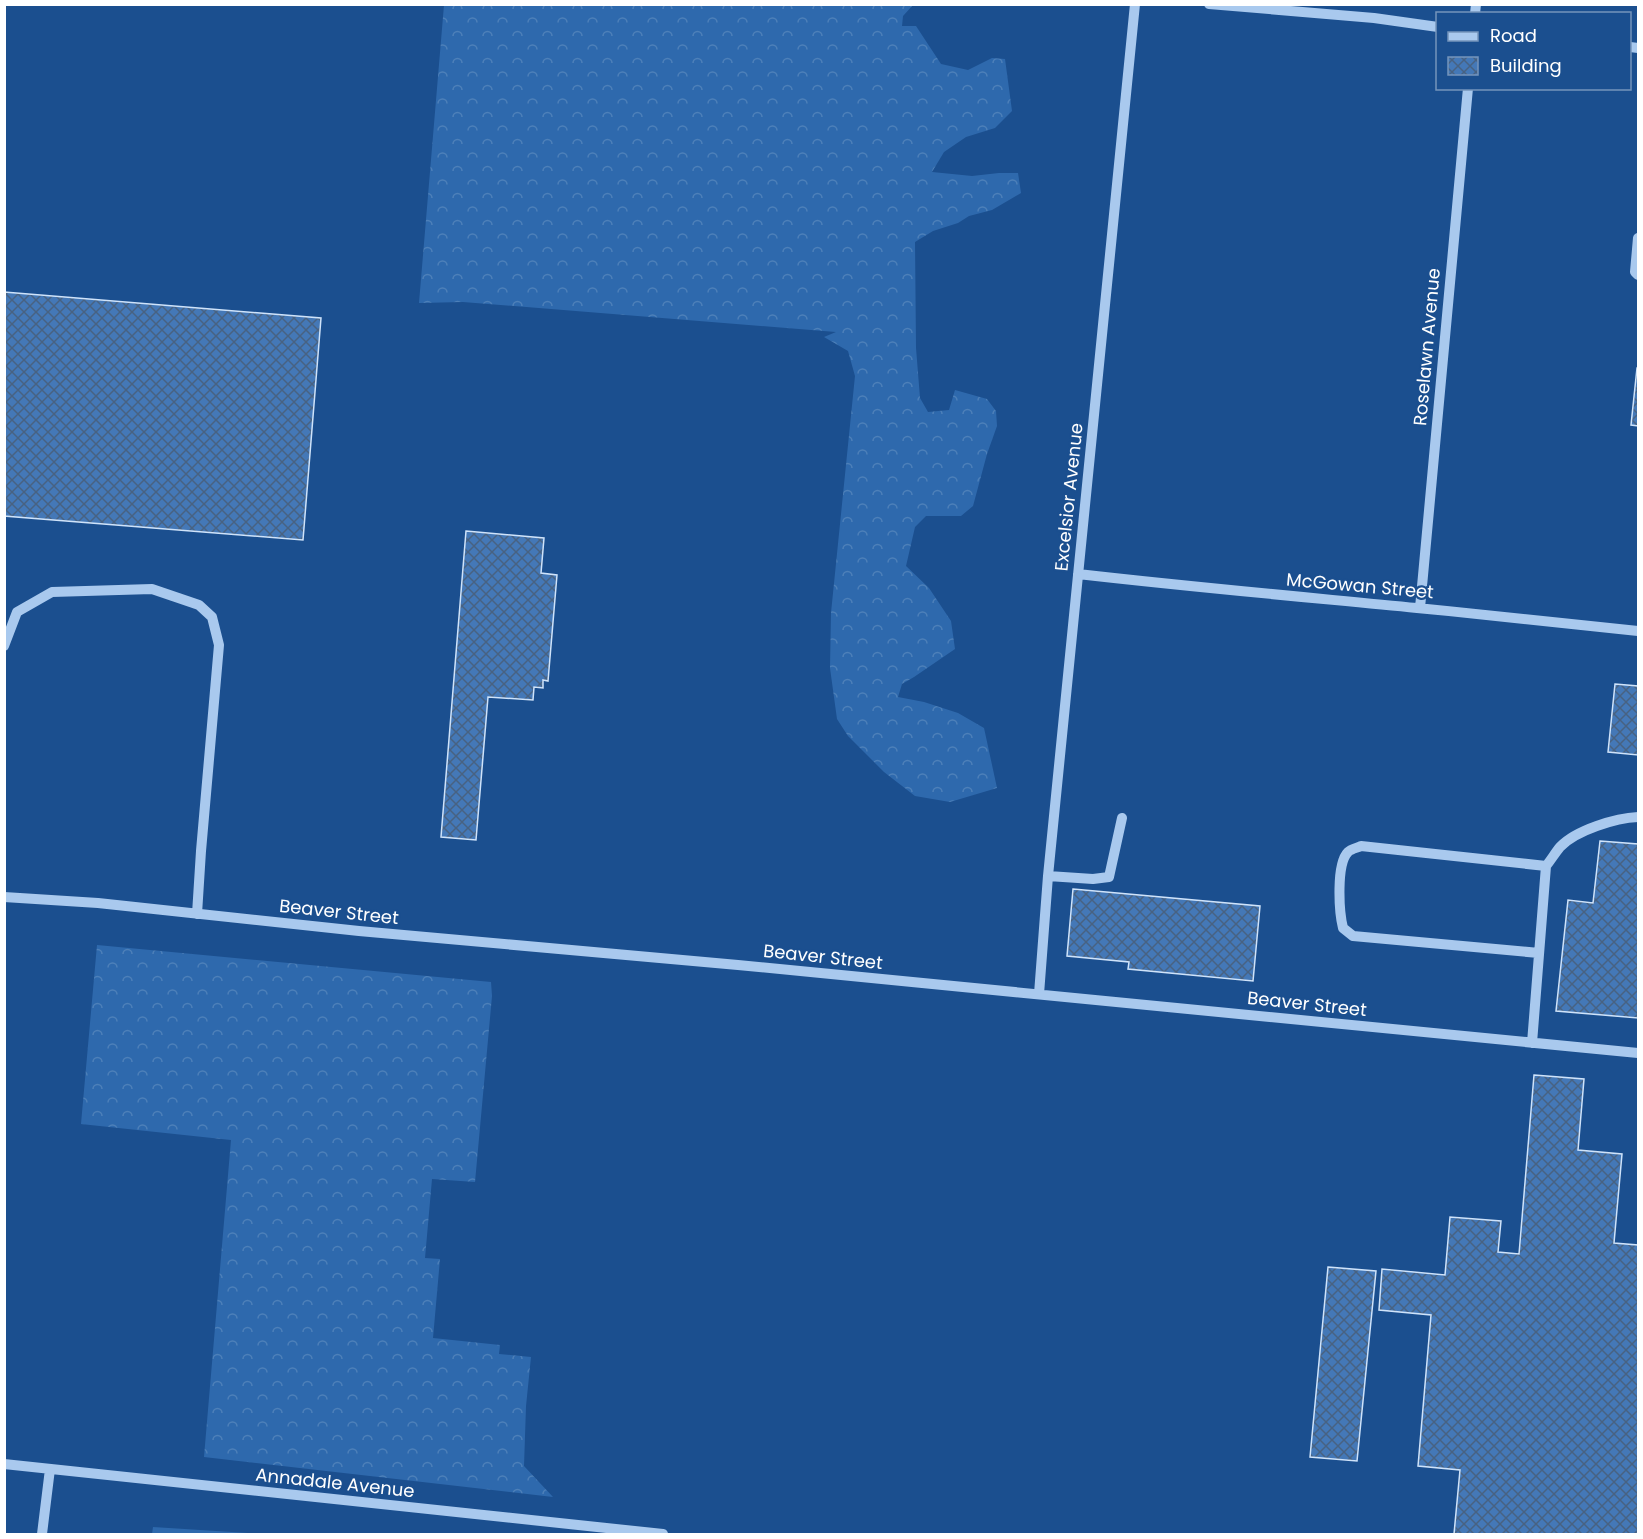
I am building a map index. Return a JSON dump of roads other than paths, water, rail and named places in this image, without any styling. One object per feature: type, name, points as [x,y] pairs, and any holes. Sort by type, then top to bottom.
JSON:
[{"type":"street","name":"Excelsior Avenue","points":[[1039,994],[1048,876],[1135,4]]},
{"type":"street","points":[[1209,4],[1374,18],[1436,27]]},
{"type":"street","name":"Roselawn Avenue","points":[[1420,608],[1468,90]]},
{"type":"street","points":[[1638,238],[1635,272],[1638,275]]},
{"type":"street","name":"McGowan Street","points":[[1078,574],[1197,588],[1638,631]]},
{"type":"street","points":[[4,646],[17,612],[52,592],[152,589],[199,605],[212,617],[219,645],[197,914]]},
{"type":"street","points":[[1532,1043],[1546,866],[1562,846],[1582,831],[1626,818],[1638,817]]},
{"type":"street","points":[[1048,876],[1093,879],[1109,877],[1122,818]]},
{"type":"street","points":[[1539,952],[1353,936],[1343,928],[1339,913],[1341,863],[1349,851],[1361,846],[1546,866]]},
{"type":"street","name":"Beaver Street","points":[[4,897],[98,903],[359,931],[1039,994],[1638,1053]]},
{"type":"street","name":"Annadale Avenue","points":[[4,1464],[663,1534]]},
{"type":"street","points":[[42,1534],[50,1469]]}]
